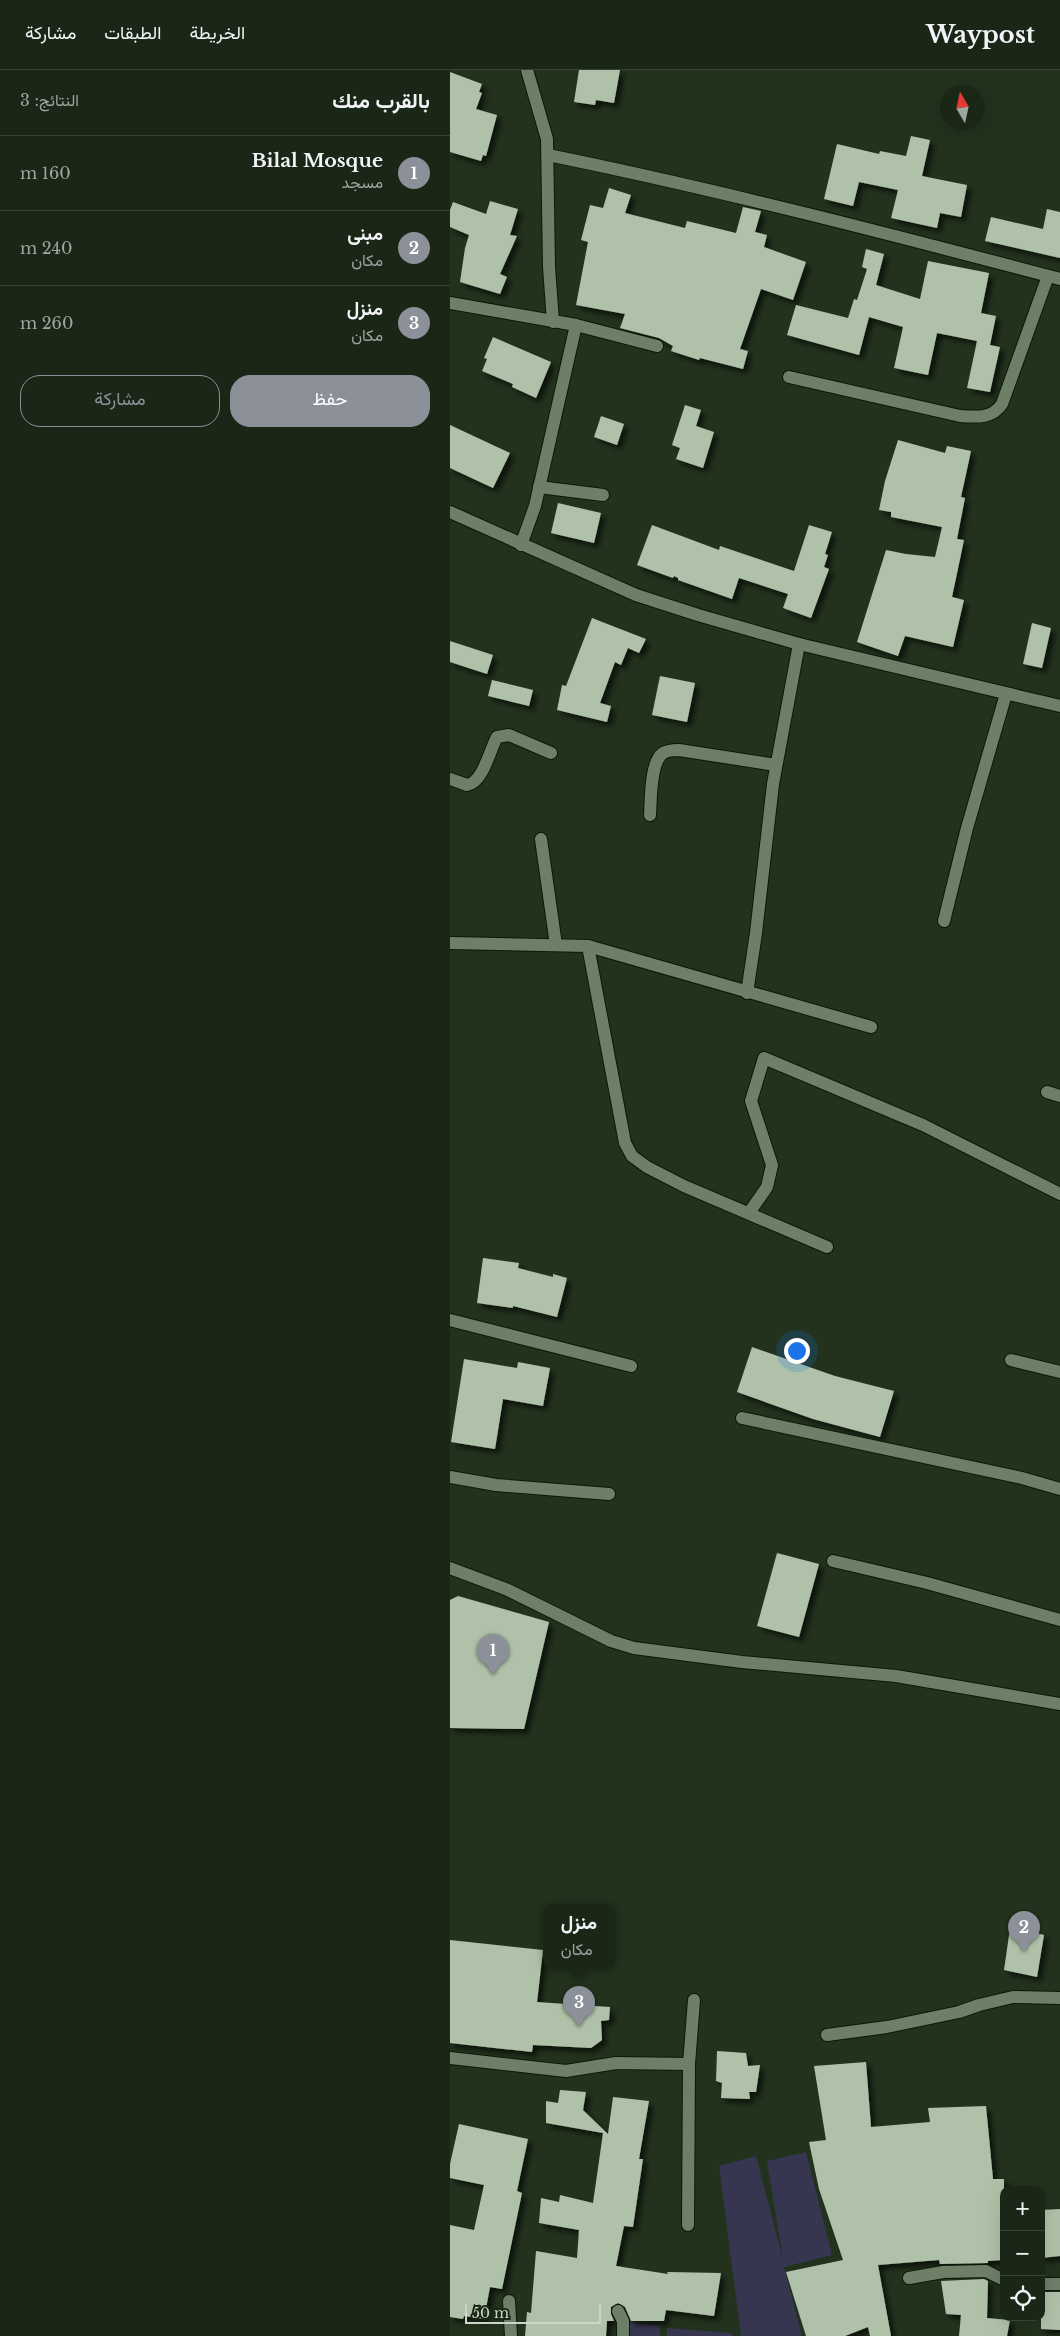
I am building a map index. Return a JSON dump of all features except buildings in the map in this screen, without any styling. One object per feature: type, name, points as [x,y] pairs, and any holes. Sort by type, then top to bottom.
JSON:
[{"type":"street","points":[[527,70],[547,139],[549,267],[553,322]]},
{"type":"street","points":[[548,155],[633,172],[867,228],[1054,278],[1002,404],[987,416],[960,416],[789,377]]},
{"type":"street","points":[[450,303],[576,325],[657,346]]},
{"type":"street","points":[[521,545],[535,506],[576,325]]},
{"type":"street","points":[[539,487],[603,495]]},
{"type":"street","points":[[450,512],[636,595],[799,644],[1060,706]]},
{"type":"street","points":[[747,993],[776,765],[799,644]]},
{"type":"street","points":[[944,921],[967,828],[1006,694]]},
{"type":"street","points":[[450,779],[467,785],[476,780],[486,764],[497,737],[504,734],[551,753]]},
{"type":"street","points":[[650,815],[654,771],[658,758],[665,752],[679,750],[776,765]]},
{"type":"street","points":[[541,839],[556,945]]},
{"type":"street","points":[[450,943],[588,946],[870,1027]]},
{"type":"street","points":[[588,946],[625,1143],[632,1156],[647,1167],[684,1186],[827,1247]]},
{"type":"street","points":[[749,1213],[767,1187],[772,1164],[751,1101],[764,1058],[923,1125],[1060,1194]]},
{"type":"street","points":[[1047,1092],[1060,1096]]},
{"type":"street","points":[[450,1320],[631,1366]]},
{"type":"street","points":[[1012,1360],[1060,1372]]},
{"type":"street","points":[[742,1418],[1022,1478],[1060,1489]]},
{"type":"street","points":[[450,1477],[496,1485],[609,1494]]},
{"type":"street","points":[[833,1561],[927,1583],[1060,1620]]},
{"type":"street","points":[[450,1568],[508,1590],[611,1641],[634,1648],[742,1662],[896,1676],[1060,1704]]},
{"type":"street","points":[[827,2035],[887,2027],[960,2012],[995,2000],[1013,1997],[1060,1998]]},
{"type":"street","points":[[688,2225],[689,2064],[694,2000]]},
{"type":"street","points":[[450,2058],[566,2070],[616,2062],[689,2064]]},
{"type":"street","points":[[909,2278],[943,2272],[986,2271],[1000,2278]]},
{"type":"street","points":[[1045,2284],[1060,2284]]},
{"type":"street","points":[[510,2301],[511,2336]]},
{"type":"street","points":[[618,2311],[623,2321],[623,2336]]},
{"type":"shaded area","points":[[806,2152],[832,2255],[784,2267],[802,2336],[741,2336],[719,2166],[756,2156],[783,2259],[767,2161]]},
{"type":"shaded area","points":[[628,2322],[660,2326],[660,2336],[628,2336]]},
{"type":"shaded area","points":[[667,2328],[732,2333],[733,2336],[667,2336]]},
{"type":"place","name":"Bilal Mosque","points":[[493,1675]]},
{"type":"place","name":"مبنى","points":[[1024,1952]]},
{"type":"place","name":"منزل","points":[[579,2027]]}]
